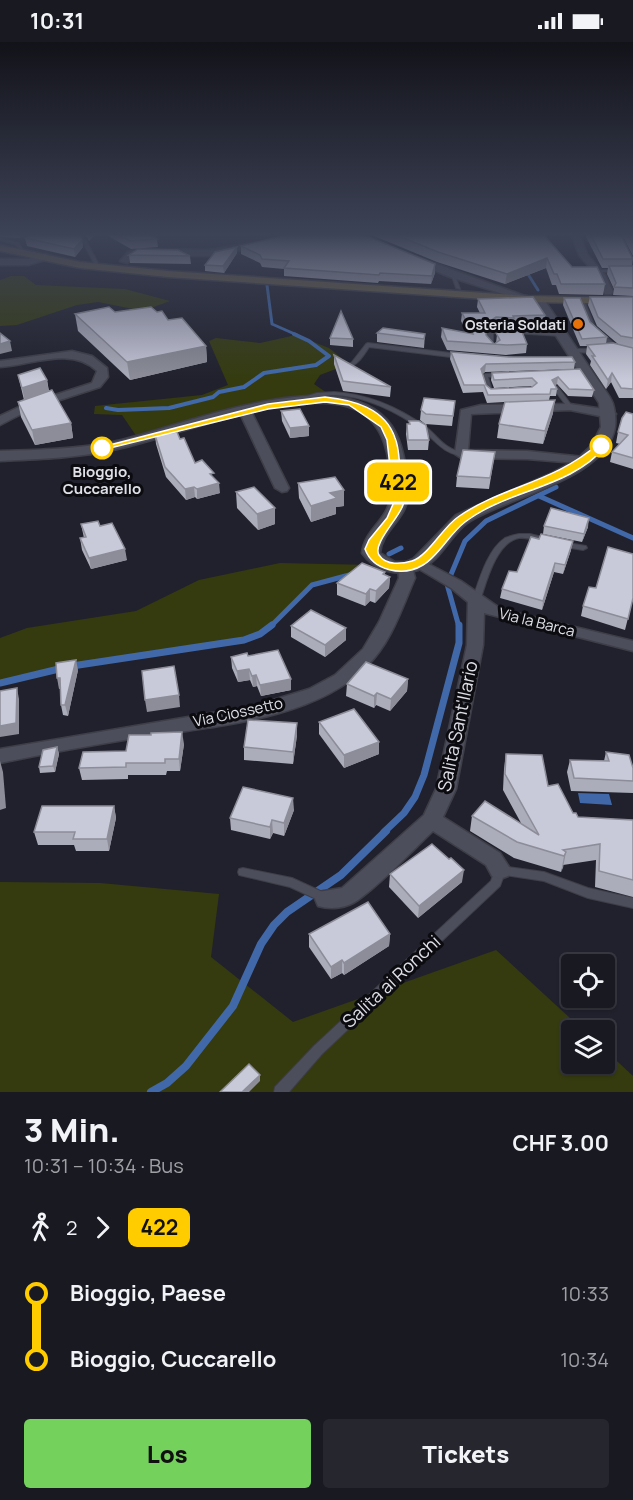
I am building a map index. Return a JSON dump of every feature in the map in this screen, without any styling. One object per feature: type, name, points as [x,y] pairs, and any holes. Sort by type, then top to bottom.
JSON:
[{"type":"main road","points":[[296,282],[534,300],[633,301]]},
{"type":"street","points":[[475,282],[534,300],[562,334],[582,374],[615,415]]},
{"type":"street","points":[[605,282],[608,292]]},
{"type":"street","points":[[0,364],[59,353],[78,353],[87,356],[103,370],[102,377],[96,385],[25,408],[0,421]]},
{"type":"street","points":[[0,456],[98,448],[246,411],[283,404],[325,400],[344,401],[366,410],[385,426],[391,440],[399,502],[392,519],[373,542],[371,553],[381,564],[412,565],[461,520],[492,503],[566,472],[596,453],[606,439],[615,415]]},
{"type":"street","points":[[584,461],[527,455],[460,454],[464,414],[467,411],[570,407],[615,415]]},
{"type":"street","points":[[246,411],[282,488]]},
{"type":"street","name":"Via la Barca","points":[[412,565],[448,581],[476,602],[496,613],[633,646]]},
{"type":"street","name":"Via Ciossetto","points":[[0,756],[71,741],[273,707],[321,690],[350,673],[375,645],[412,565]]},
{"type":"street","name":"Salita Sant'Ilario","points":[[326,899],[338,899],[349,895],[432,820],[446,789],[475,645],[476,602]]},
{"type":"street","points":[[432,820],[493,859],[500,870]]},
{"type":"lane","points":[[456,282],[458,288]]},
{"type":"lane","points":[[582,301],[593,328],[614,349],[632,351]]},
{"type":"lane","points":[[494,349],[490,343],[490,333],[495,330],[562,334]]},
{"type":"lane","points":[[347,367],[354,363],[367,345],[465,356]]},
{"type":"lane","points":[[572,355],[602,351]]},
{"type":"lane","points":[[500,391],[489,392],[485,376],[505,375]]},
{"type":"lane","points":[[556,388],[570,407]]},
{"type":"lane","points":[[283,404],[327,393],[355,394],[368,398],[423,428],[442,446],[460,454]]},
{"type":"lane","points":[[476,602],[489,562],[512,537],[522,536],[583,548]]},
{"type":"lane","points":[[500,870],[544,877],[588,893],[633,903]]},
{"type":"lane","name":"Salita ai Ronchi","points":[[280,1092],[318,1050],[496,883],[500,870]]},
{"type":"lane","points":[[243,872],[295,885],[326,899]]},
{"type":"green space","points":[[0,282],[125,289],[170,301],[143,311],[98,302],[77,305],[17,325],[0,326]]},
{"type":"green space","points":[[296,335],[329,348],[349,364],[320,375],[314,384],[327,393],[139,440],[122,415],[94,414],[95,406],[202,395],[228,385],[209,341],[216,338],[260,343]]},
{"type":"green space","points":[[280,563],[371,565],[351,575],[312,585],[276,622],[260,634],[244,640],[63,667],[0,683],[0,638],[27,628],[136,611],[199,580]]},
{"type":"green space","points":[[0,882],[100,883],[219,894],[211,957],[293,1022],[496,950],[572,1020],[561,1020],[561,1074],[615,1074],[615,1059],[633,1076],[633,1092],[0,1092]]},
{"type":"water","points":[[578,793],[609,794],[612,805],[580,803]]},
{"type":"building","points":[[560,282],[604,282],[605,284],[561,284]]},
{"type":"building","points":[[633,282],[633,288],[614,287],[616,283]]},
{"type":"building","points":[[533,297],[545,315],[496,317],[486,324],[486,335],[494,344],[500,340],[496,333],[498,325],[520,327],[527,344],[507,345],[447,341],[442,328],[473,334],[462,313],[485,313],[478,299]]},
{"type":"building","points":[[590,297],[633,297],[633,338],[621,336],[598,317]]},
{"type":"building","points":[[564,298],[580,298],[590,322],[607,337],[582,339]]},
{"type":"building","points":[[109,307],[115,312],[151,307],[157,312],[162,311],[168,320],[182,318],[206,346],[127,362],[75,314]]},
{"type":"building","points":[[341,311],[353,339],[330,338]]},
{"type":"building","points":[[383,328],[425,334],[424,339],[377,333]]},
{"type":"building","points":[[0,333],[10,341],[0,344]]},
{"type":"building","points":[[613,343],[633,348],[633,389],[621,388],[612,373],[608,380],[587,345]]},
{"type":"building","points":[[451,352],[509,357],[572,357],[575,362],[486,364],[481,369],[486,385],[491,389],[532,387],[537,383],[532,378],[494,380],[492,373],[580,369],[594,390],[569,389],[558,377],[552,380],[557,389],[551,389],[550,394],[488,395],[484,385],[464,385]]},
{"type":"building","points":[[334,355],[391,387],[343,381]]},
{"type":"building","points":[[40,368],[47,380],[22,388],[18,375]]},
{"type":"building","points":[[52,390],[71,423],[32,430],[18,402]]},
{"type":"building","points":[[424,398],[455,401],[453,416],[426,414],[421,410]]},
{"type":"building","points":[[555,400],[545,431],[499,424],[505,402]]},
{"type":"building","points":[[300,409],[309,426],[290,428],[281,411]]},
{"type":"building","points":[[626,412],[633,414],[633,458],[612,452],[628,435],[618,432]]},
{"type":"building","points":[[409,421],[419,421],[426,425],[429,440],[408,440],[407,424],[410,424]]},
{"type":"building","points":[[177,432],[180,439],[184,438],[195,463],[202,460],[214,473],[210,474],[219,483],[197,489],[194,487],[185,489],[165,467],[155,435]]},
{"type":"building","points":[[463,450],[495,452],[490,478],[457,476]]},
{"type":"building","points":[[335,477],[344,490],[330,493],[337,498],[311,506],[298,483]]},
{"type":"building","points":[[254,487],[275,508],[257,514],[236,492]]},
{"type":"building","points":[[551,508],[589,518],[584,534],[544,526]]},
{"type":"building","points":[[98,521],[100,526],[112,523],[125,549],[89,558],[80,538],[86,537],[81,524]]},
{"type":"building","points":[[541,534],[573,541],[565,565],[555,563],[543,601],[502,589],[509,571],[517,572],[531,537],[539,539]]},
{"type":"building","points":[[608,547],[633,554],[633,598],[628,619],[583,606],[589,587],[596,588]]},
{"type":"building","points":[[362,563],[385,572],[383,574],[390,577],[376,591],[370,589],[366,594],[337,583]]},
{"type":"building","points":[[311,610],[346,628],[325,645],[291,626]]},
{"type":"building","points":[[278,650],[291,679],[260,685],[256,675],[252,676],[249,669],[237,671],[231,657],[247,653],[248,656]]},
{"type":"building","points":[[76,660],[65,705],[61,705],[60,678],[57,678],[56,663]]},
{"type":"building","points":[[366,662],[408,679],[391,699],[377,693],[374,696],[347,684]]},
{"type":"building","points":[[174,666],[179,695],[145,700],[142,671]]},
{"type":"building","points":[[17,688],[16,723],[0,726],[0,691]]},
{"type":"building","points":[[354,709],[379,742],[344,755],[319,722]]},
{"type":"building","points":[[248,720],[297,723],[293,752],[244,747]]},
{"type":"building","points":[[182,732],[179,759],[165,759],[165,763],[126,763],[126,767],[79,768],[83,752],[126,751],[129,735]]},
{"type":"building","points":[[57,747],[53,766],[39,767],[43,750]]},
{"type":"building","points":[[606,752],[629,755],[633,768],[633,781],[574,778],[570,760],[609,761]]},
{"type":"building","points":[[506,754],[542,755],[548,786],[558,784],[573,813],[576,813],[578,817],[633,820],[633,880],[599,871],[600,844],[563,850],[566,852],[564,856],[517,842],[472,816],[485,801],[539,835],[505,774]]},
{"type":"building","points":[[243,787],[293,798],[284,823],[272,820],[270,827],[230,818]]},
{"type":"building","points":[[42,806],[114,806],[107,839],[73,839],[75,832],[34,832]]},
{"type":"building","points":[[432,844],[464,870],[419,906],[390,874]]},
{"type":"building","points":[[368,902],[390,934],[344,963],[342,960],[331,967],[309,934]]},
{"type":"building","points":[[249,1064],[260,1075],[242,1092],[220,1092]]},
{"type":"waterway","points":[[533,282],[538,290]]},
{"type":"waterway","points":[[267,285],[272,324],[297,335]]},
{"type":"waterway","points":[[106,408],[118,410],[169,408],[213,397],[219,392],[244,387],[264,373],[316,365],[329,356],[309,341],[294,334]]},
{"type":"waterway","points":[[459,627],[447,584],[465,541],[486,521],[556,487]]},
{"type":"waterway","points":[[539,496],[633,538]]},
{"type":"waterway","points":[[389,554],[401,548]]},
{"type":"waterway","points":[[272,625],[312,585],[353,574]]},
{"type":"waterway","points":[[72,666],[244,640],[260,634],[272,625]]},
{"type":"waterway","points":[[384,832],[404,813],[415,797],[424,775],[459,643],[459,627]]},
{"type":"waterway","points":[[0,683],[63,668]]},
{"type":"waterway","points":[[151,1092],[167,1083],[186,1066],[233,1006],[261,944],[274,925],[287,912],[341,875],[386,831]]},
{"type":"bus line","name":"422","points":[[102,448],[268,406],[325,400],[352,403],[379,420],[385,426],[391,440],[399,502],[392,519],[373,542],[371,553],[381,564],[398,568],[419,563],[461,520],[492,503],[578,466],[596,453],[601,446]]},
{"type":"place","name":"Osteria Soldati","points":[[578,324]]},
{"type":"place","name":"Bioggio, Cuccarello","points":[[102,448]]}]
